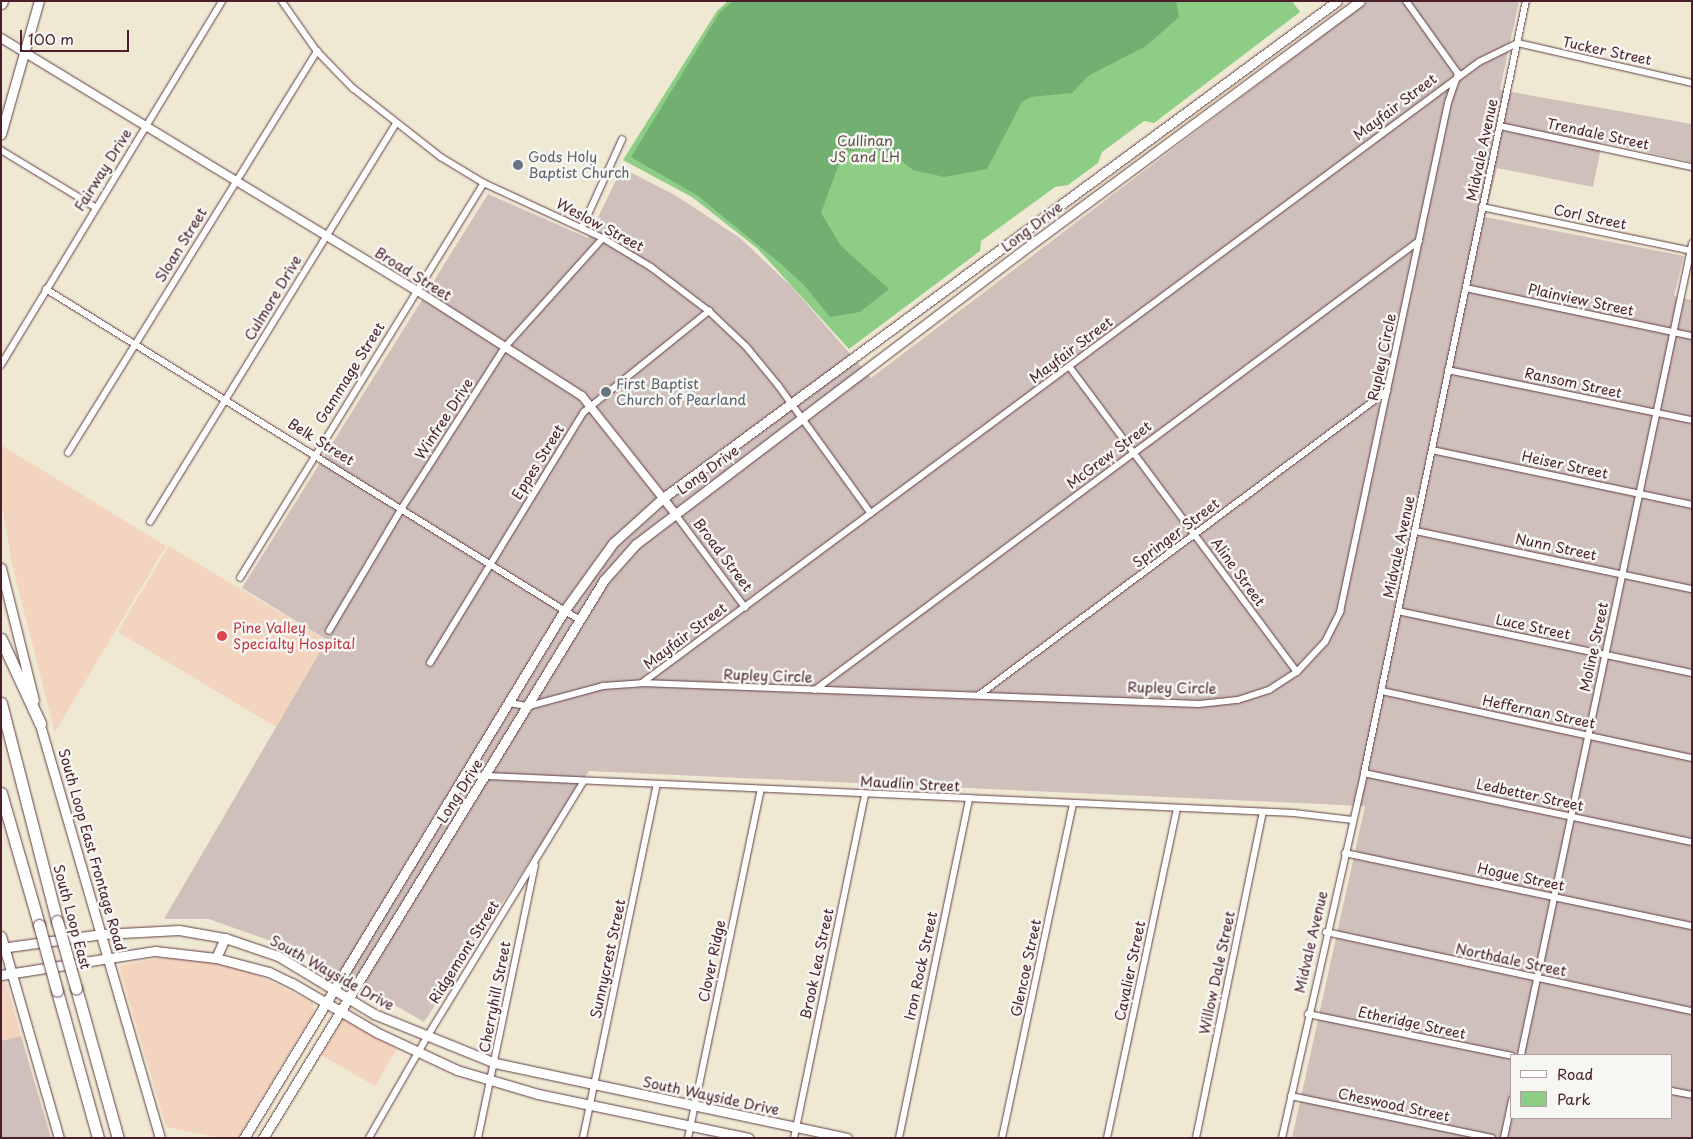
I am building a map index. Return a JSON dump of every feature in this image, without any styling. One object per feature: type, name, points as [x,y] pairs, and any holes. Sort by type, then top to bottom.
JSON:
[{"type":"highway","points":[[1,640],[40,724]]},
{"type":"highway","name":"South Loop East","points":[[1,703],[57,921],[118,1138]]},
{"type":"highway","points":[[1,793],[98,1138]]},
{"type":"main road","points":[[1,134],[23,51],[39,1]]},
{"type":"main road","name":"Long Drive","points":[[244,1138],[466,775],[564,610],[612,543],[663,498],[1086,184],[1337,1]]},
{"type":"main road","name":"Long Drive","points":[[263,1138],[529,706],[604,580],[636,544],[674,512],[1022,251],[1360,1]]},
{"type":"main road","points":[[1309,21],[1314,35]]},
{"type":"main road","points":[[1236,74],[1245,86]]},
{"type":"main road","points":[[1165,126],[1175,138]]},
{"type":"main road","points":[[1086,184],[1095,197]]},
{"type":"main road","points":[[1013,239],[1022,251]]},
{"type":"main road","points":[[931,300],[940,313]]},
{"type":"main road","points":[[857,355],[867,368]]},
{"type":"main road","points":[[724,454],[733,468]]},
{"type":"main road","name":"South Loop East Frontage Road","points":[[1,568],[40,724],[160,1138]]},
{"type":"main road","points":[[424,844],[438,854]]},
{"type":"main road","points":[[378,917],[392,927]]},
{"type":"main road","name":"South Wayside Drive","points":[[3,948],[102,934],[179,930],[225,938],[278,956],[374,1014],[495,1063],[594,1086],[847,1138]]},
{"type":"main road","points":[[1,936],[58,1138]]},
{"type":"main road","points":[[216,958],[225,938]]},
{"type":"main road","name":"South Wayside Drive","points":[[1,975],[108,956],[174,951],[216,958],[269,972],[419,1053],[490,1080],[590,1105],[748,1138]]},
{"type":"main road","points":[[282,1077],[295,1085]]},
{"type":"street","name":"Fairway Drive","points":[[1,365],[95,207],[222,1]]},
{"type":"street","name":"Weslow Street","points":[[282,1],[317,51],[396,124],[484,183],[603,238],[651,267],[709,311],[746,346],[802,417],[871,513]]},
{"type":"street","points":[[1406,1],[1458,74]]},
{"type":"street","name":"Midvale Avenue","points":[[1282,1138],[1326,932],[1382,691],[1526,1]]},
{"type":"street","name":"Broad Street","points":[[1,38],[416,290],[590,404],[745,606]]},
{"type":"street","name":"Mayfair Street","points":[[642,683],[1070,367],[1458,74],[1518,43]]},
{"type":"street","name":"Tucker Street","points":[[1518,43],[1692,83]]},
{"type":"street","name":"Sloan Street","points":[[68,453],[317,51]]},
{"type":"street","name":"Rupley Circle","points":[[509,703],[529,706],[603,686],[642,683],[1199,704],[1246,698],[1269,690],[1296,672],[1325,642],[1340,612],[1448,102],[1458,74]]},
{"type":"street","name":"Culmore Drive","points":[[150,522],[325,235],[396,124]]},
{"type":"street","name":"Trendale Street","points":[[1500,126],[1692,167]]},
{"type":"street","points":[[582,228],[622,140]]},
{"type":"street","points":[[1,150],[95,207]]},
{"type":"street","name":"Gammage Street","points":[[240,578],[416,290],[484,183]]},
{"type":"street","name":"Corl Street","points":[[1482,207],[1691,249]]},
{"type":"street","name":"Winfree Drive","points":[[329,631],[402,508],[505,347],[603,238]]},
{"type":"street","name":"McGrew Street","points":[[816,690],[1419,240]]},
{"type":"street","name":"Moline Street","points":[[1521,1054],[1691,249]]},
{"type":"street","name":"Plainview Street","points":[[1466,288],[1692,336]]},
{"type":"street","name":"Belk Street","points":[[46,289],[227,398],[580,620]]},
{"type":"street","name":"Eppes Street","points":[[430,663],[489,564],[590,404],[709,311]]},
{"type":"street","points":[[1,356],[8,354]]},
{"type":"street","name":"Aline Street","points":[[1070,367],[1296,672]]},
{"type":"street","name":"Ransom Street","points":[[1448,370],[1692,420]]},
{"type":"street","name":"Springer Street","points":[[979,695],[1388,391]]},
{"type":"street","name":"Heiser Street","points":[[1432,450],[1692,505]]},
{"type":"street","name":"Nunn Street","points":[[1416,531],[1692,589]]},
{"type":"street","name":"Luce Street","points":[[1398,611],[1692,673]]},
{"type":"street","name":"Heffernan Street","points":[[1382,691],[1692,758]]},
{"type":"street","name":"Ledbetter Street","points":[[1364,774],[1692,842]]},
{"type":"street","name":"Maudlin Street","points":[[466,775],[1263,813],[1353,820]]},
{"type":"street","name":"Ridgemont Street","points":[[369,1138],[427,1037],[583,782]]},
{"type":"street","name":"Sunnycrest Street","points":[[583,1138],[657,785]]},
{"type":"street","name":"Clover Ridge","points":[[688,1138],[761,790]]},
{"type":"street","name":"Brook Lea Street","points":[[794,1138],[865,795]]},
{"type":"street","name":"Iron Rock Street","points":[[899,1138],[969,800]]},
{"type":"street","name":"Glencoe Street","points":[[1002,1138],[1073,804]]},
{"type":"street","name":"Cavalier Street","points":[[1107,1138],[1176,809]]},
{"type":"street","name":"Willow Dale Street","points":[[1196,1138],[1263,813]]},
{"type":"street","name":"Hogue Street","points":[[1345,853],[1692,926]]},
{"type":"street","name":"Cherryhill Street","points":[[478,1138],[536,860]]},
{"type":"street","name":"Northdale Street","points":[[1326,932],[1692,1011]]},
{"type":"street","name":"Etheridge Street","points":[[1308,1014],[1510,1056]]},
{"type":"street","points":[[1673,1091],[1692,1095]]},
{"type":"street","name":"Cheswood Street","points":[[1291,1096],[1492,1138]]},
{"type":"street","points":[[1504,1138],[1510,1110]]},
{"type":"shaded area","points":[[1368,1],[1519,1],[1500,90],[1692,124],[1692,162],[1602,142],[1593,187],[1497,168],[1485,217],[1684,256],[1674,296],[1692,300],[1692,1138],[1292,1138],[1365,806],[589,771],[424,1022],[307,954],[209,919],[164,919],[327,640],[242,588],[488,194],[588,238],[622,168],[675,195],[740,238],[792,287],[871,378]]},
{"type":"shaded area","points":[[1,445],[166,546],[55,732],[12,565],[1,498]]},
{"type":"shaded area","name":"Pine Valley Specialty Hospital","points":[[169,546],[328,641],[276,727],[117,632]]},
{"type":"shaded area","points":[[163,957],[207,960],[250,971],[313,1003],[315,1011],[238,1138],[220,1138],[166,1127],[119,966]]},
{"type":"shaded area","points":[[1,979],[7,985],[21,1036],[1,1041]]},
{"type":"shaded area","points":[[343,1018],[397,1049],[375,1086],[322,1055]]},
{"type":"shaded area","points":[[21,1036],[51,1138],[1,1138],[1,1041]]},
{"type":"green space","name":"Cullinan JS and LH","points":[[728,1],[1292,1],[1300,12],[1154,123],[1144,121],[1102,152],[1098,163],[1068,185],[1055,187],[981,241],[980,251],[849,349],[757,248],[692,197],[623,160],[717,11]]},
{"type":"green space","name":"Cullinan JS and LH","points":[[733,1],[1176,1],[1179,17],[1146,46],[1088,76],[1072,93],[1031,97],[1022,102],[987,169],[944,177],[913,170],[890,152],[867,148],[843,153],[821,213],[841,246],[889,289],[860,312],[830,317],[805,286],[781,264],[698,196],[631,157],[720,12]]},
{"type":"place","name":"Gods Holy Baptist Church","points":[[518,165]]},
{"type":"place","name":"First Baptist Church of Pearland","points":[[606,392]]},
{"type":"place","name":"Pine Valley Specialty Hospital","points":[[222,636]]}]
